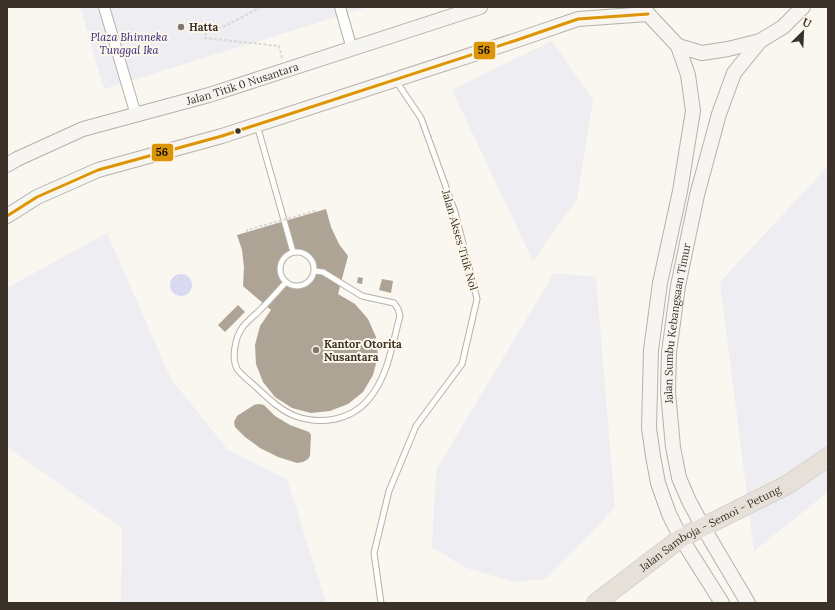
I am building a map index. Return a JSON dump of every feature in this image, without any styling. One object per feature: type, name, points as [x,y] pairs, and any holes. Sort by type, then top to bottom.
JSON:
[{"type":"highway","name":"Jalan Samboja - Semoi - Petung","points":[[596,603],[681,538],[788,485],[828,457]]},
{"type":"street","points":[[104,7],[136,115]]},
{"type":"street","points":[[340,7],[352,49]]},
{"type":"street","name":"Jalan Titik 0 Nusantara","points":[[7,165],[17,159],[83,130],[209,95],[480,7]]},
{"type":"street","name":"Jalan Sumbu Kebangsaan Timur","points":[[678,46],[702,53],[728,49],[760,41],[783,27],[803,7]]},
{"type":"street","points":[[7,216],[38,197],[98,170],[222,136],[578,19],[645,10]]},
{"type":"street","name":"Jalan Sumbu Kebangsaan Timur","points":[[645,10],[678,46],[688,75],[693,111],[680,191],[660,283],[651,350],[649,428],[658,483],[669,514],[681,538],[722,603]]},
{"type":"street","name":"Jalan Sumbu Kebangsaan Timur","points":[[748,603],[703,527],[679,478],[672,447],[668,392],[669,352],[678,286],[694,210],[719,114],[734,73],[760,41]]},
{"type":"lane","name":"Jalan Akses Titik Nol","points":[[381,603],[374,553],[389,491],[416,426],[462,364],[477,299],[455,212],[422,118],[395,80]]},
{"type":"lane","points":[[257,124],[294,252]]},
{"type":"lane","points":[[294,252],[302,252],[309,256],[314,263],[315,271],[311,280],[304,286],[294,286],[286,282],[281,275],[280,265],[285,257],[294,252]]},
{"type":"lane","points":[[286,282],[262,308],[244,324],[237,340],[234,356],[237,369],[273,403],[294,416],[314,421],[336,419],[353,412],[367,401],[378,386],[385,371],[400,316],[394,303],[362,296],[323,272],[315,271]]},
{"type":"path","points":[[261,7],[206,34],[205,38],[279,46],[286,70]]},
{"type":"path","points":[[248,232],[247,230],[315,212]]},
{"type":"green space","name":"Plaza Bhinneka Tunggal Ika","points":[[80,7],[368,7],[104,89]]},
{"type":"green space","points":[[552,41],[593,100],[577,199],[533,261],[452,90]]},
{"type":"green space","points":[[828,166],[828,492],[754,551],[720,282]]},
{"type":"green space","points":[[107,233],[171,379],[228,450],[287,479],[326,603],[121,603],[122,528],[7,447],[7,288]]},
{"type":"green space","points":[[554,273],[596,277],[615,507],[546,579],[513,582],[464,567],[432,547],[436,470]]},
{"type":"water","points":[[181,274],[189,277],[192,285],[189,293],[181,296],[173,293],[170,285],[173,277]]},
{"type":"building","name":"Kantor Otorita Nusantara","points":[[326,209],[331,227],[339,244],[348,256],[338,294],[355,304],[368,319],[376,337],[378,356],[373,375],[363,392],[348,404],[330,411],[311,413],[292,408],[275,397],[263,382],[256,364],[255,345],[260,326],[271,310],[243,286],[244,267],[242,250],[237,235]],"holes":[[[294,255],[301,255],[307,258],[311,264],[312,271],[310,278],[303,283],[295,284],[288,280],[283,274],[283,266],[287,259]]]},
{"type":"building","points":[[358,277],[363,278],[362,284],[357,283]]},
{"type":"building","points":[[382,279],[393,281],[391,293],[379,290]]},
{"type":"building","points":[[238,305],[245,312],[225,332],[218,325]]},
{"type":"building","points":[[254,405],[264,405],[275,416],[290,425],[309,432],[311,435],[310,456],[308,459],[297,463],[278,457],[260,448],[245,437],[235,427],[234,422],[237,416]]},
{"type":"transit line","name":"56","points":[[7,216],[37,197],[98,170],[222,136],[578,19],[648,14]]},
{"type":"place","name":"Hatta","points":[[181,27]]},
{"type":"place","name":"Kantor Otorita Nusantara","points":[[316,350]]}]
